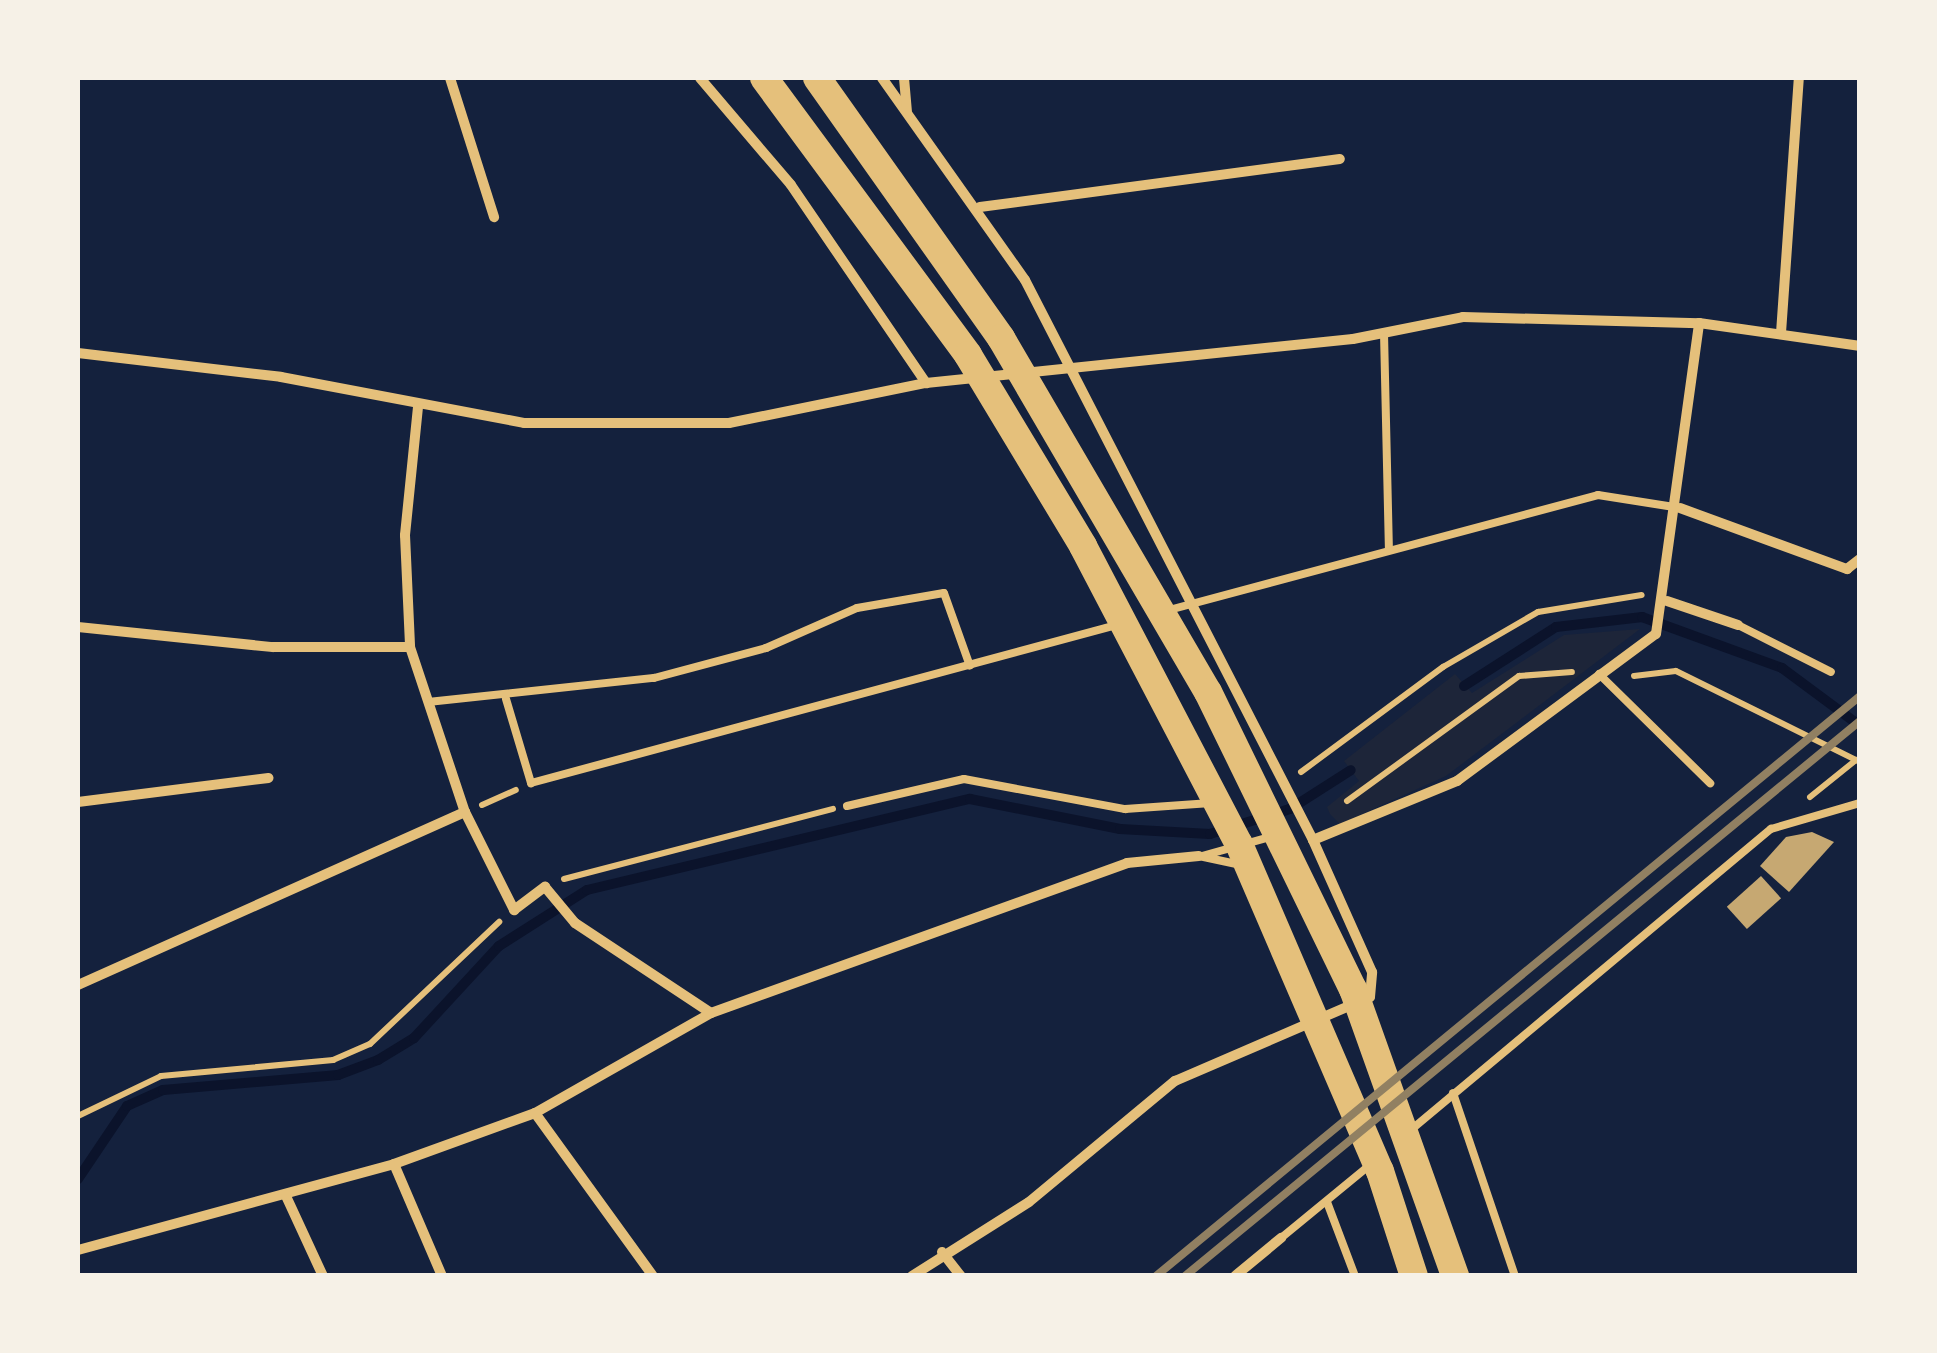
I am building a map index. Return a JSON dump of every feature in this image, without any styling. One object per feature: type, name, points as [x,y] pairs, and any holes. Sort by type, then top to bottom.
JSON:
[{"type":"highway","points":[[764,78],[968,354],[1083,546],[1238,844],[1381,1162],[1414,1276]]},
{"type":"highway","points":[[817,78],[1002,338],[1140,566],[1269,809],[1455,1276]]},
{"type":"street","points":[[450,78],[494,216]]},
{"type":"street","points":[[700,78],[790,185],[926,383]]},
{"type":"street","points":[[882,78],[980,206],[1196,602],[1289,786],[1372,972],[1370,997],[1175,1081],[1029,1202],[942,1252],[912,1276]]},
{"type":"street","points":[[904,78],[907,111]]},
{"type":"street","points":[[1781,333],[1800,78]]},
{"type":"street","points":[[980,206],[1340,159]]},
{"type":"street","points":[[78,353],[280,376],[418,407],[524,424],[729,423],[926,383],[1384,333],[1464,317],[1699,323],[1860,346]]},
{"type":"street","points":[[1314,840],[1457,780],[1656,634],[1667,605],[1699,323]]},
{"type":"street","points":[[418,407],[405,536],[410,647],[465,812],[514,910],[544,887],[574,924],[711,1012]]},
{"type":"street","points":[[1680,508],[1847,569],[1860,560]]},
{"type":"street","points":[[1667,605],[1738,625]]},
{"type":"street","points":[[78,627],[274,648],[410,647]]},
{"type":"street","points":[[78,802],[268,778]]},
{"type":"street","points":[[78,985],[465,812]]},
{"type":"street","points":[[78,1250],[394,1164],[536,1112],[711,1012],[1126,862],[1199,856]]},
{"type":"street","points":[[536,1112],[654,1276]]},
{"type":"street","points":[[394,1164],[442,1276]]},
{"type":"street","points":[[286,1196],[323,1276]]},
{"type":"street","points":[[1236,1276],[1280,1238]]},
{"type":"street","points":[[942,1252],[961,1276]]},
{"type":"lane","points":[[1384,333],[1389,550]]},
{"type":"lane","points":[[506,698],[530,783],[1598,496],[1680,508]]},
{"type":"lane","points":[[428,702],[506,698],[654,678],[766,648],[856,608],[944,593],[970,666]]},
{"type":"lane","points":[[1738,625],[1831,672]]},
{"type":"lane","points":[[1598,674],[1710,783]]},
{"type":"lane","points":[[847,806],[964,779],[1154,812],[1232,799]]},
{"type":"lane","points":[[1250,794],[1289,786]]},
{"type":"lane","points":[[1404,1144],[1453,1094],[1771,830],[1860,803]]},
{"type":"lane","points":[[1199,856],[1307,824]]},
{"type":"lane","points":[[1199,856],[1228,870],[1314,840]]},
{"type":"lane","points":[[1453,1094],[1515,1276]]},
{"type":"lane","points":[[1280,1238],[1381,1162]]},
{"type":"lane","points":[[1326,1202],[1355,1276]]},
{"type":"path","points":[[1289,786],[1443,667],[1538,612],[1580,598],[1667,605]]},
{"type":"path","points":[[1624,678],[1676,671],[1858,761],[1793,810]]},
{"type":"path","points":[[1307,824],[1518,676],[1575,672]]},
{"type":"path","points":[[465,812],[530,783]]},
{"type":"path","points":[[544,887],[847,806]]},
{"type":"path","points":[[78,1116],[161,1076],[332,1060],[370,1044],[514,910]]},
{"type":"shaded area","points":[[1640,629],[1446,776],[1340,824],[1330,814],[1327,807],[1359,781],[1344,761],[1455,674],[1472,693],[1564,635]]},
{"type":"building","points":[[1812,832],[1834,842],[1789,892],[1760,866],[1786,837]]},
{"type":"building","points":[[1761,876],[1781,898],[1747,929],[1727,907]]},
{"type":"waterway","points":[[1464,686],[1556,627],[1642,617],[1782,668],[1860,726]]},
{"type":"waterway","points":[[78,1179],[127,1106],[163,1090],[338,1075],[378,1060],[414,1038],[499,946],[587,890],[970,799],[1120,829],[1210,834],[1290,809],[1351,770]]},
{"type":"railway","points":[[1156,1276],[1860,696]]},
{"type":"railway","points":[[1185,1276],[1860,721]]}]
